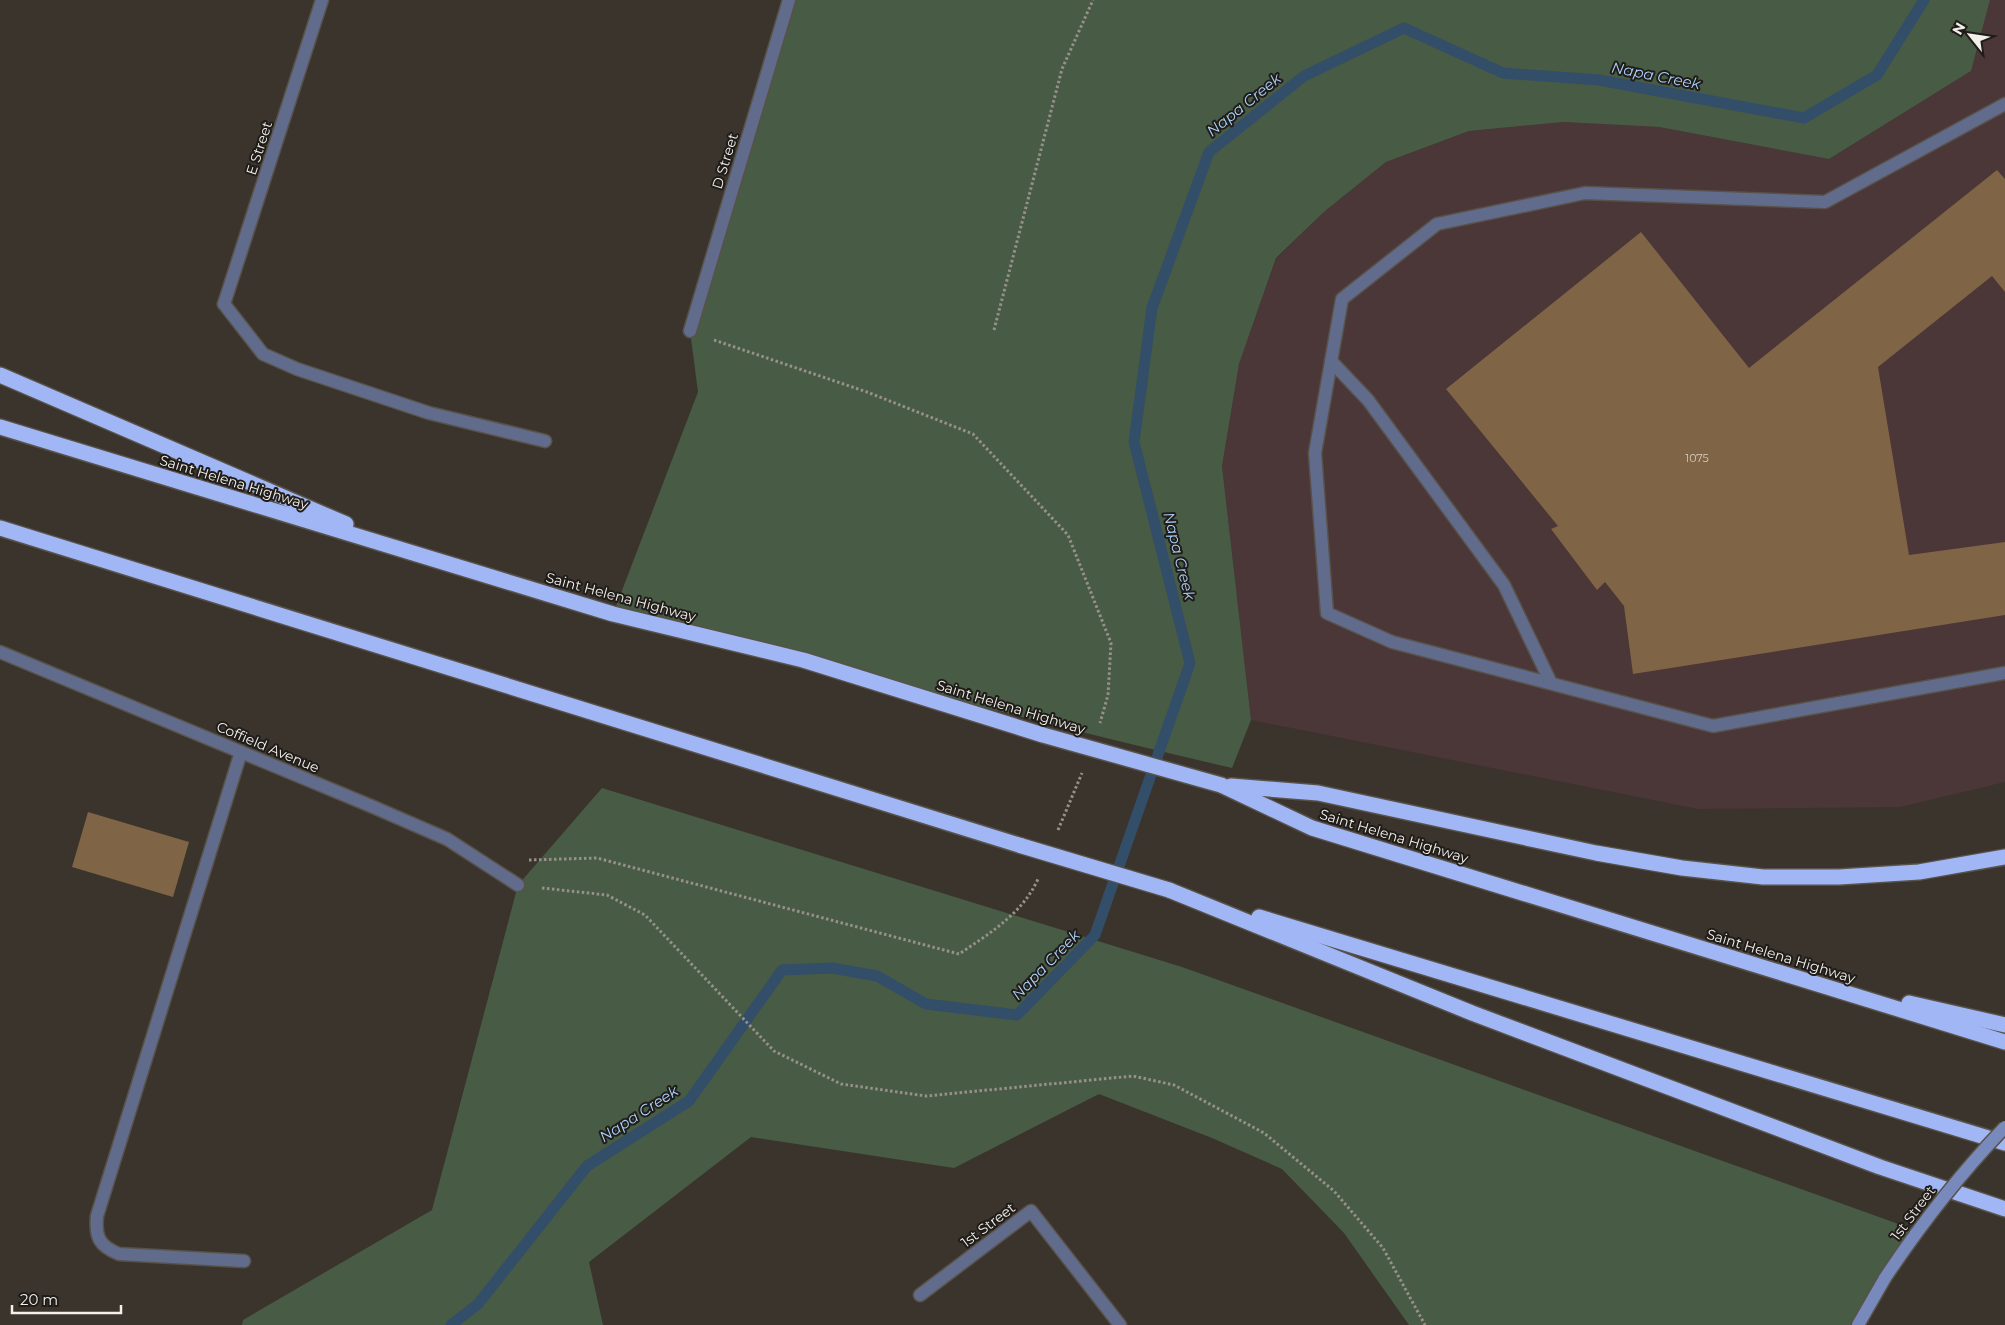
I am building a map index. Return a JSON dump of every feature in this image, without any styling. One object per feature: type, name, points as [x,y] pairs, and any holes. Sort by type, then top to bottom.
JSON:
[{"type":"highway","points":[[0,375],[416,554]]},
{"type":"highway","name":"Saint Helena Highway","points":[[0,427],[613,614],[803,660],[1043,735],[1221,785],[1312,828],[2005,1042]]},
{"type":"highway","points":[[0,528],[1022,846],[2005,1143]]},
{"type":"highway","points":[[1221,785],[1318,793],[1596,853],[1682,868],[1763,877],[1839,878],[1919,872],[2005,858]]},
{"type":"highway","points":[[1169,890],[1481,1017],[1880,1167],[2005,1209]]},
{"type":"highway","points":[[1777,972],[2005,1025]]},
{"type":"main road","name":"1st Street","points":[[1858,1325],[1885,1278],[1929,1215],[1957,1179],[2005,1127]]},
{"type":"street","name":"E Street","points":[[322,0],[224,304],[263,354],[297,369],[429,413],[545,442]]},
{"type":"street","name":"D Street","points":[[690,331],[789,0]]},
{"type":"street","points":[[2005,104],[1825,202],[1585,193],[1437,224],[1342,298],[1315,453],[1327,613],[1392,642],[1713,726],[2005,673]]},
{"type":"street","points":[[1331,361],[1368,400],[1504,585],[1551,683]]},
{"type":"street","name":"Coffield Avenue","points":[[0,652],[447,840],[518,885]]},
{"type":"street","points":[[241,752],[97,1216],[96,1230],[100,1242],[107,1250],[119,1254],[244,1261]]},
{"type":"street","name":"1st Street","points":[[920,1295],[1031,1211],[1120,1325]]},
{"type":"path","points":[[994,330],[1062,69],[1093,0]]},
{"type":"path","points":[[518,885],[607,896],[645,914],[720,996],[774,1051],[842,1084],[926,1096],[1133,1076],[1174,1085],[1264,1133],[1334,1190],[1383,1248],[1426,1325]]},
{"type":"shaded area","points":[[1990,0],[2005,0],[2005,782],[1900,807],[1698,809],[1251,720],[1222,466],[1239,364],[1276,259],[1325,211],[1386,162],[1469,131],[1564,122],[1659,127],[1829,159],[1971,71]]},
{"type":"green space","points":[[789,0],[1990,0],[1971,71],[1829,159],[1659,127],[1564,122],[1469,131],[1386,162],[1325,211],[1276,258],[1239,364],[1222,466],[1251,720],[1232,768],[1077,731],[613,614],[698,392],[690,331]]},
{"type":"green space","points":[[602,788],[1182,967],[1918,1231],[1858,1325],[1409,1325],[1344,1233],[1282,1169],[1212,1138],[1099,1094],[954,1168],[751,1137],[589,1262],[603,1325],[242,1325],[243,1320],[432,1210],[518,885]]},
{"type":"building","points":[[1997,170],[2005,179],[2005,292],[1992,276],[1878,367],[1909,555],[2005,542],[2005,615],[1633,674],[1624,606],[1605,582],[1597,590],[1551,529],[1558,526],[1446,389],[1641,232],[1749,368]]},
{"type":"building","points":[[88,812],[189,842],[173,897],[72,867]]},
{"type":"waterway","name":"Napa Creek","points":[[451,1325],[478,1304],[587,1166],[689,1101],[782,970],[832,968],[877,976],[926,1004],[1017,1015],[1095,935],[1190,663],[1134,442],[1152,308],[1209,152],[1304,76],[1404,28],[1503,73],[1599,80],[1804,118],[1877,75],[1924,0]]}]
